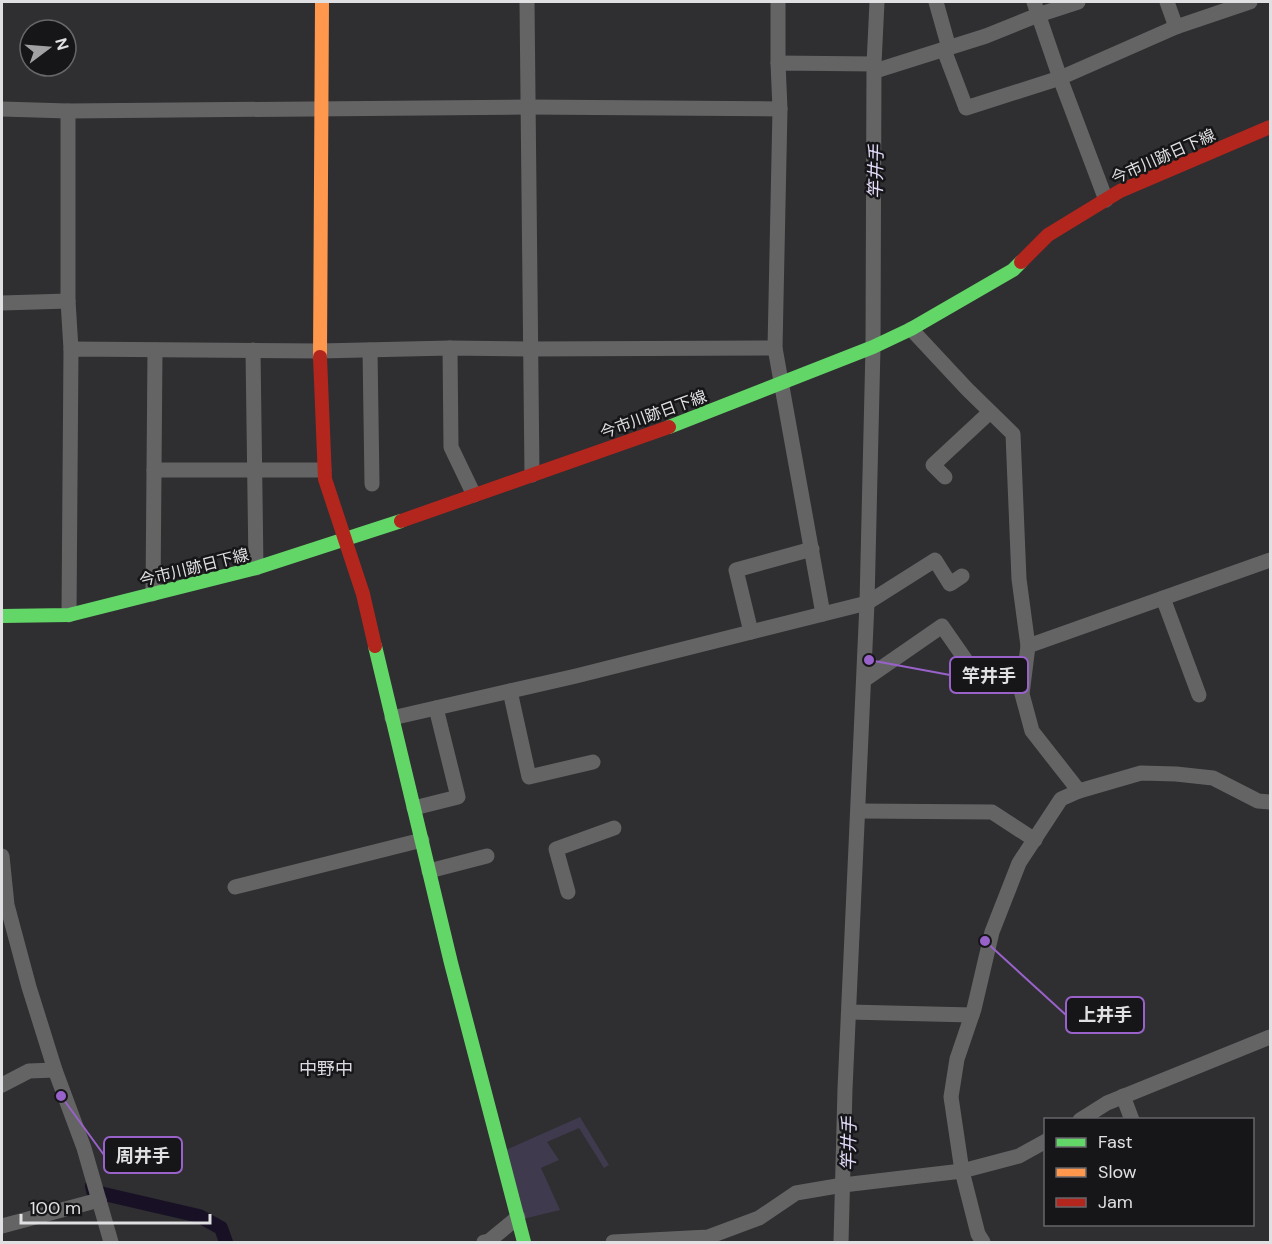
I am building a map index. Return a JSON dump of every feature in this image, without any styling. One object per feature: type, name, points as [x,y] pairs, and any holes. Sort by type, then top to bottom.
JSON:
[{"type":"street","points":[[322,2],[320,351],[325,478],[363,594],[451,963],[524,1242]]},
{"type":"street","points":[[527,2],[532,475]]},
{"type":"street","points":[[778,2],[780,109],[775,348],[823,614]]},
{"type":"street","points":[[841,1242],[845,1089],[867,603],[877,2]]},
{"type":"street","points":[[936,2],[947,49],[966,108],[1060,78],[1176,27],[1250,2]]},
{"type":"street","points":[[778,63],[875,68],[986,36],[1036,8],[1078,2]]},
{"type":"street","points":[[1167,2],[1176,27]]},
{"type":"street","points":[[1036,8],[1106,200]]},
{"type":"street","points":[[2,109],[68,111],[527,107],[780,109]]},
{"type":"street","points":[[68,111],[68,301],[71,349],[69,615]]},
{"type":"street","name":"今市川跡日下線","points":[[2,616],[69,615],[256,568],[344,541],[683,422],[873,347],[911,329],[1013,270],[1048,235],[1120,191],[1270,128]]},
{"type":"street","points":[[2,303],[68,301]]},
{"type":"street","points":[[911,329],[1013,434],[1019,579],[1028,646],[1022,694],[1032,731],[1078,791]]},
{"type":"street","points":[[71,349],[320,351],[450,348],[775,348]]},
{"type":"street","points":[[450,348],[451,447],[474,495]]},
{"type":"street","points":[[153,594],[155,350]]},
{"type":"street","points":[[253,350],[256,568]]},
{"type":"street","points":[[370,350],[372,484]]},
{"type":"street","points":[[945,477],[933,465],[990,412]]},
{"type":"street","points":[[154,470],[324,470]]},
{"type":"street","points":[[751,632],[736,570],[812,549]]},
{"type":"street","points":[[392,718],[867,603],[935,560],[950,584],[962,576]]},
{"type":"street","points":[[1028,646],[1270,560]]},
{"type":"street","points":[[1163,598],[1199,695]]},
{"type":"street","points":[[864,680],[942,626],[964,659]]},
{"type":"street","points":[[510,691],[529,777],[593,762]]},
{"type":"street","points":[[414,808],[458,797],[436,708]]},
{"type":"street","points":[[982,1242],[962,1171],[951,1097],[957,1059],[972,1015],[992,932],[1018,863],[1061,799],[1078,791],[1141,773],[1212,778],[1258,801],[1270,802]]},
{"type":"street","points":[[859,811],[992,812],[1035,840]]},
{"type":"street","points":[[568,892],[556,849],[614,828]]},
{"type":"street","points":[[235,887],[422,840]]},
{"type":"street","points":[[2,856],[7,905],[29,987],[55,1070],[84,1148],[111,1242]]},
{"type":"street","points":[[429,871],[487,856]]},
{"type":"street","points":[[849,1012],[972,1015]]},
{"type":"street","points":[[1082,1118],[1123,1096],[1270,1037]]},
{"type":"street","points":[[2,1085],[29,1071],[55,1070]]},
{"type":"street","points":[[1123,1096],[1132,1118]]},
{"type":"street","points":[[613,1242],[708,1237],[759,1218],[796,1193],[962,1171],[1019,1156],[1044,1142]]},
{"type":"street","points":[[2,1226],[99,1200]]},
{"type":"street","points":[[484,1242],[489,1241],[518,1217]]},
{"type":"shaded area","points":[[580,1117],[609,1165],[604,1168],[579,1128],[547,1142],[559,1160],[541,1168],[560,1210],[523,1219],[506,1150]]},
{"type":"waterway","points":[[92,1186],[93,1191],[199,1216],[221,1228],[226,1242]]},
{"type":"traffic: fast","points":[[669,427],[873,347],[911,329],[1013,270],[1021,262]]},
{"type":"traffic: fast","points":[[2,616],[69,615],[256,568],[401,521]]},
{"type":"traffic: fast","points":[[375,646],[451,963],[524,1242]]},
{"type":"traffic: slow","points":[[320,357],[322,2]]},
{"type":"traffic: jam","points":[[1021,262],[1048,235],[1120,191],[1270,127]]},
{"type":"traffic: jam","points":[[320,357],[325,479],[363,594],[375,646]]},
{"type":"traffic: jam","points":[[401,521],[669,427]]},
{"type":"place","name":"竿井手","points":[[869,660]]},
{"type":"place","name":"上井手","points":[[985,941]]},
{"type":"place","name":"周井手","points":[[61,1096]]},
{"type":"district","name":"中野中","points":[[326,1069]]}]
